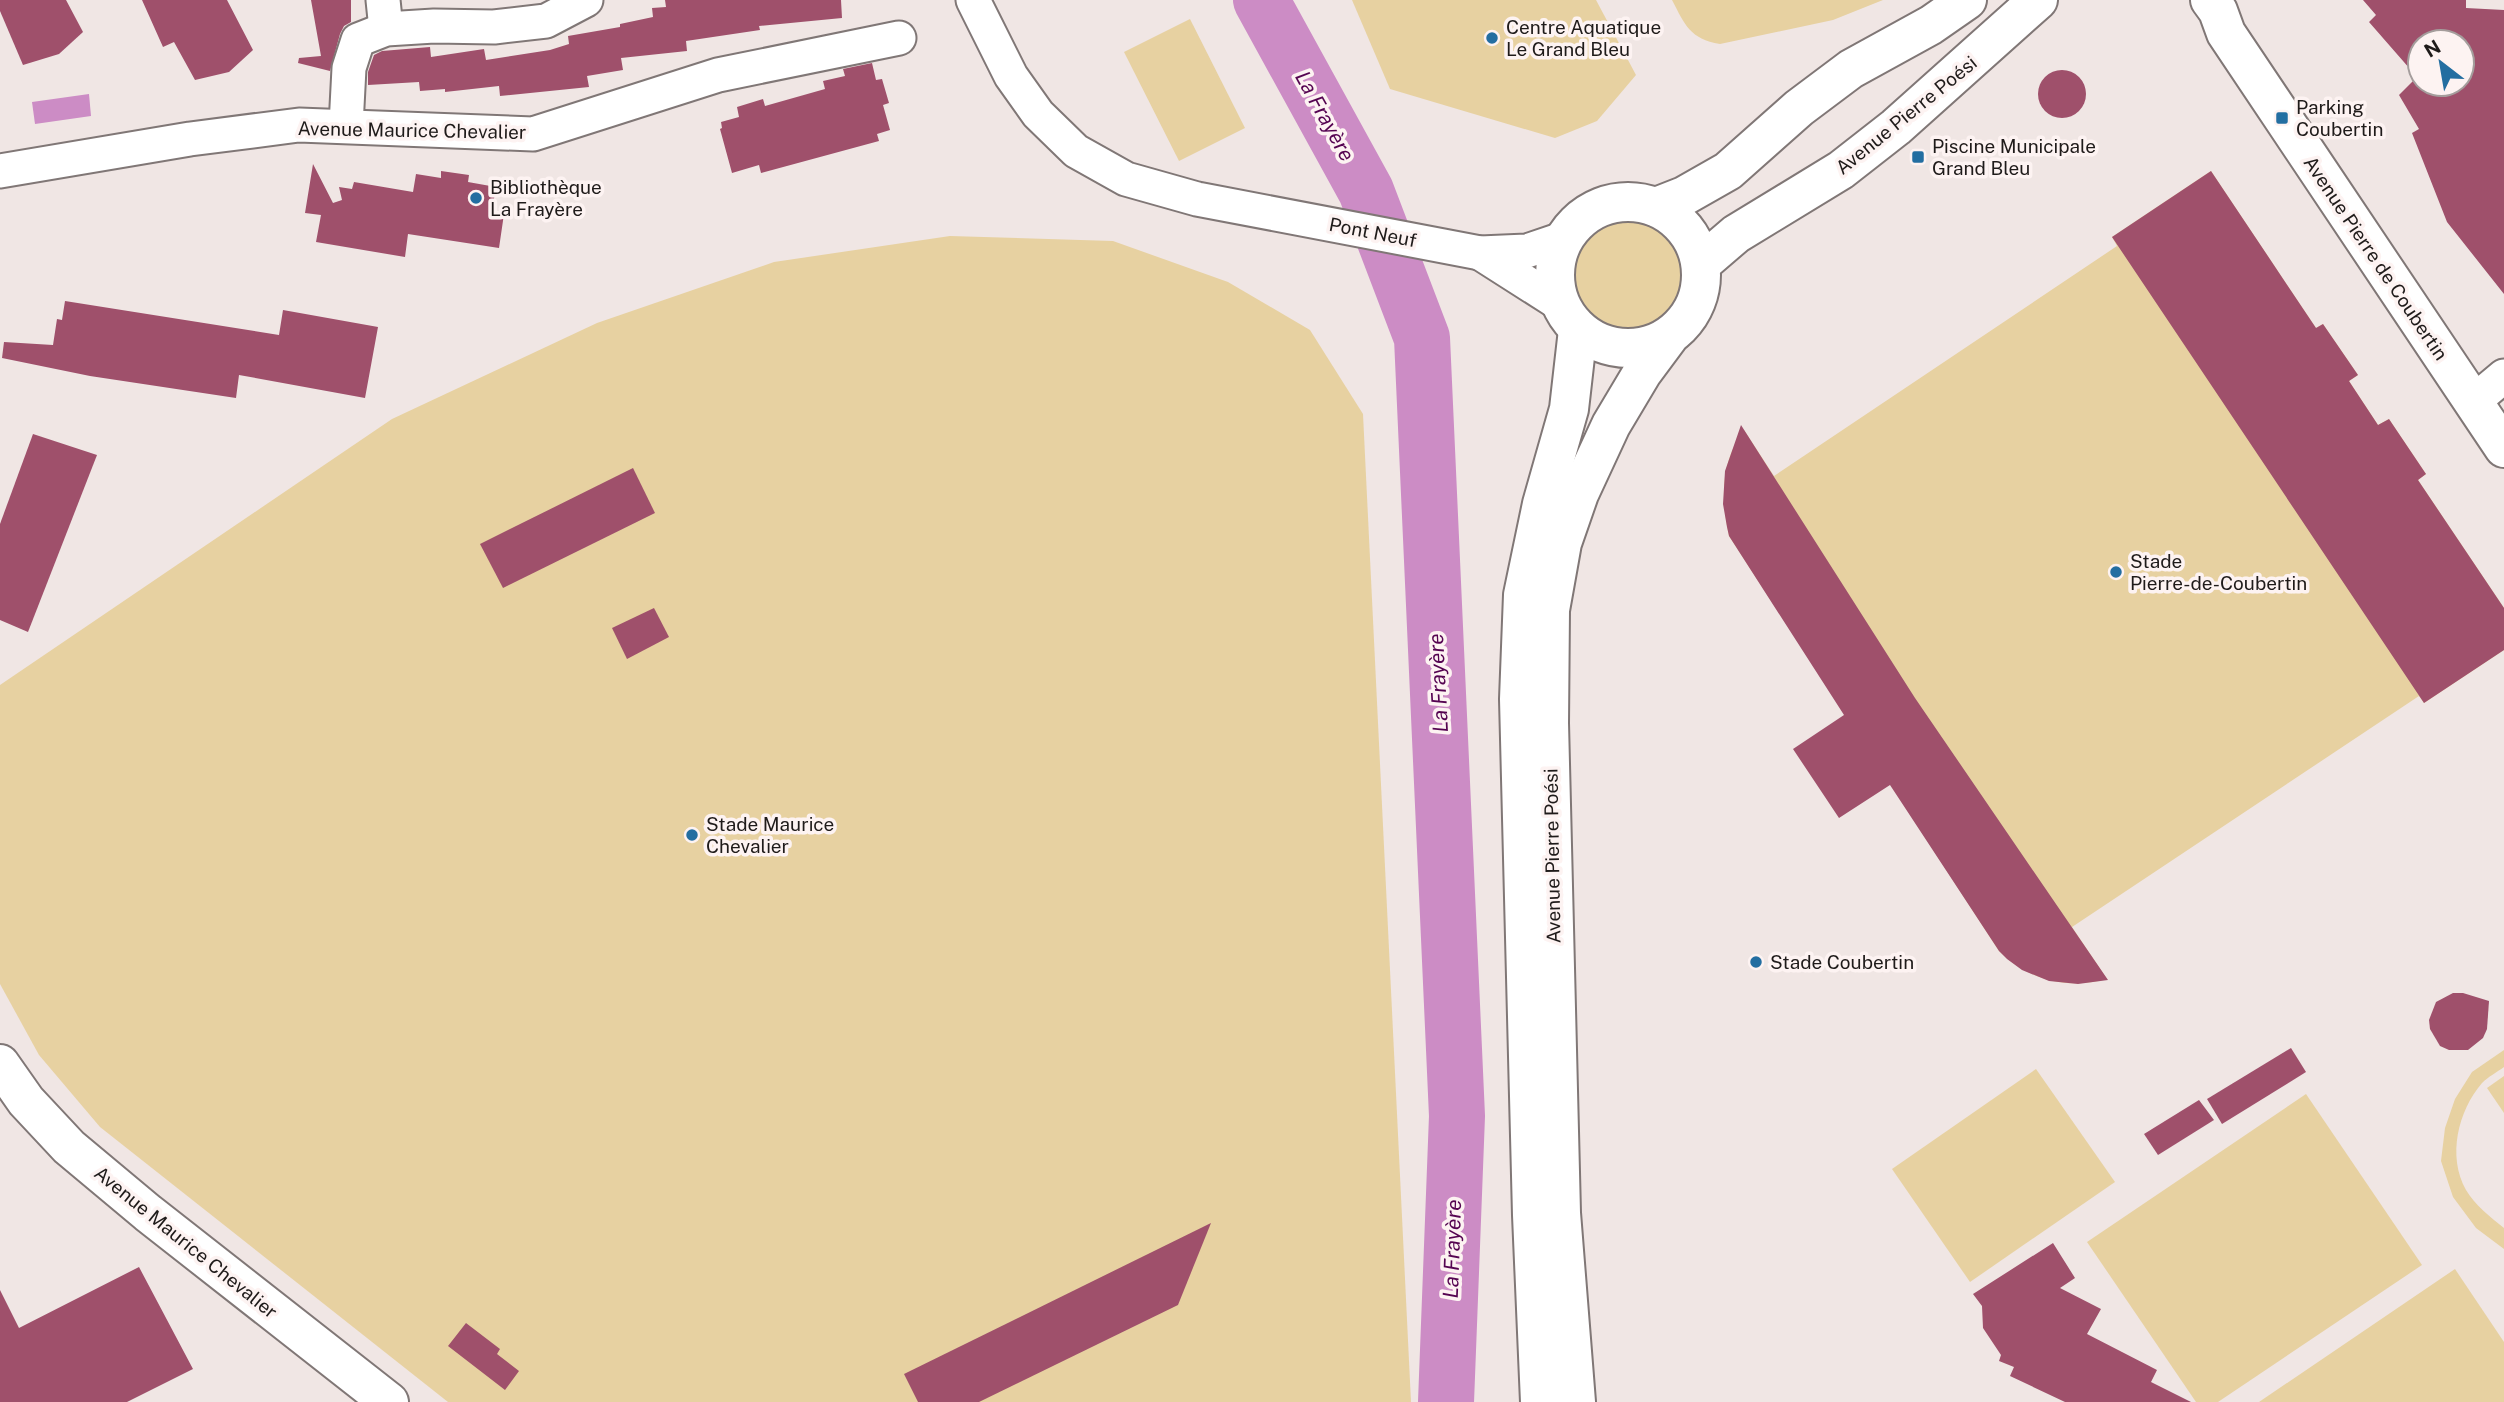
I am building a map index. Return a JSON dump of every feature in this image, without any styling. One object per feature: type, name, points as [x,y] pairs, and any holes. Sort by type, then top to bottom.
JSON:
[{"type":"main road","points":[[1656,207],[1684,197],[1728,171],[1799,108],[1852,69],[1931,25],[1967,0]]},
{"type":"main road","name":"Avenue Pierre Poési","points":[[1701,264],[1752,223],[1841,170],[1896,127],[2038,0]]},
{"type":"main road","name":"Avenue Pierre Poési","points":[[2004,33],[2058,0]]},
{"type":"main road","name":"Avenue Pierre de Coubertin","points":[[2180,0],[2203,22],[2218,17],[2504,447]]},
{"type":"main road","points":[[1639,202],[1656,207],[1678,220],[1693,240],[1701,264],[1702,285],[1696,306],[1684,324],[1668,338],[1645,347],[1622,349],[1598,343],[1569,317],[1555,282],[1557,259],[1565,238],[1575,224],[1588,213],[1605,206],[1639,202]]},
{"type":"main road","name":"Avenue Pierre Poési","points":[[1541,1402],[1532,1215],[1520,686],[1523,595],[1542,504],[1569,409],[1569,317]]},
{"type":"main road","name":"Avenue Pierre Poési","points":[[1576,1402],[1561,1213],[1549,723],[1550,610],[1562,543],[1579,494],[1611,425],[1642,373],[1668,338]]},
{"type":"main road","name":"Avenue Maurice Chevalier","points":[[0,1064],[26,1101],[69,1147],[148,1213],[389,1402]]},
{"type":"street","points":[[345,125],[349,68],[358,40],[384,15],[434,26],[494,27],[546,21],[586,0]]},
{"type":"street","name":"Pont Neuf","points":[[973,0],[1011,76],[1038,114],[1076,151],[1126,178],[1197,198],[1480,253]]},
{"type":"street","name":"Avenue Maurice Chevalier","points":[[0,171],[190,139],[299,125],[533,134],[718,75],[898,38]]},
{"type":"street","points":[[1480,253],[1527,251],[1565,238]]},
{"type":"street","points":[[1480,253],[1569,317]]},
{"type":"street","points":[[2473,402],[2504,376]]},
{"type":"shaded area","name":"Centre Aquatique Le Grand Bleu","points":[[1352,0],[1596,0],[1636,75],[1597,121],[1555,138],[1390,89]]},
{"type":"shaded area","points":[[1672,0],[1883,0],[1833,20],[1720,44],[1702,39],[1690,30]]},
{"type":"shaded area","points":[[1190,19],[1245,128],[1179,161],[1124,52]]},
{"type":"shaded area","points":[[89,94],[91,116],[35,124],[32,102]]},
{"type":"shaded area","name":"Stade Pierre-de-Coubertin","points":[[2211,171],[2316,328],[2323,324],[2358,375],[2349,381],[2378,425],[2389,419],[2426,474],[2418,480],[2504,608],[2504,650],[2424,703],[2419,696],[2072,927],[2107,979],[2063,983],[2036,976],[1999,951],[1729,536],[1724,481],[1730,455],[1744,430],[1774,476],[2117,246],[2112,237]]},
{"type":"shaded area","points":[[1629,218],[1651,223],[1669,235],[1681,253],[1686,275],[1681,297],[1669,315],[1651,327],[1629,332],[1607,327],[1589,315],[1577,297],[1572,275],[1577,253],[1589,235],[1607,223]]},
{"type":"shaded area","name":"Stade Maurice Chevalier","points":[[950,236],[1113,241],[1228,282],[1310,330],[1363,414],[1411,1402],[448,1402],[100,1127],[39,1055],[0,984],[0,685],[392,419],[597,323],[774,262]]},
{"type":"shaded area","points":[[2504,1050],[2504,1067],[2482,1083],[2467,1107],[2461,1120],[2456,1149],[2460,1177],[2466,1190],[2478,1206],[2504,1228],[2504,1249],[2476,1228],[2453,1197],[2441,1161],[2445,1128],[2455,1099],[2472,1072]]},
{"type":"shaded area","points":[[2036,1069],[2115,1182],[1970,1282],[1892,1169]]},
{"type":"shaded area","points":[[2504,1076],[2504,1113],[2487,1088]]},
{"type":"shaded area","points":[[2306,1094],[2422,1265],[2218,1402],[2196,1402],[2087,1242]]},
{"type":"shaded area","points":[[2455,1269],[2504,1342],[2504,1402],[2259,1402]]},
{"type":"building","points":[[0,0],[66,0],[83,32],[59,54],[23,65],[0,11]]},
{"type":"building","points":[[142,0],[227,0],[253,50],[229,72],[195,80],[174,42],[163,47]]},
{"type":"building","points":[[311,0],[351,0],[351,22],[344,26],[340,34],[330,71],[298,63],[299,58],[321,56]]},
{"type":"building","points":[[665,0],[841,0],[842,18],[759,26],[760,30],[686,41],[687,51],[621,58],[623,70],[587,76],[589,87],[500,96],[499,86],[445,92],[445,89],[420,91],[419,82],[368,85],[368,72],[374,55],[382,51],[430,47],[431,57],[484,49],[486,60],[550,50],[569,44],[568,36],[620,27],[620,24],[653,17],[652,8],[666,7]]},
{"type":"building","points":[[2363,0],[2466,0],[2466,8],[2504,10],[2504,294],[2447,222],[2412,133],[2419,129],[2399,95],[2406,88],[2406,98],[2476,98],[2476,28],[2406,28],[2406,64],[2369,22],[2376,15]]},
{"type":"building","points":[[872,63],[876,80],[882,79],[889,103],[883,105],[890,130],[877,134],[879,141],[761,173],[759,165],[732,173],[720,129],[721,122],[739,117],[737,107],[763,99],[765,106],[825,89],[823,81],[845,76],[843,69]]},
{"type":"building","points":[[2062,70],[2079,77],[2086,94],[2079,111],[2062,118],[2045,111],[2038,94],[2045,77]]},
{"type":"building","points":[[313,164],[333,203],[342,200],[339,187],[352,189],[354,182],[413,192],[416,174],[441,178],[441,171],[469,175],[468,182],[496,187],[492,211],[504,214],[499,248],[408,234],[405,257],[316,242],[321,215],[305,213]]},
{"type":"building","points":[[2211,171],[2316,328],[2323,324],[2358,375],[2349,381],[2378,425],[2389,419],[2426,474],[2418,480],[2504,608],[2504,650],[2424,703],[2112,237]]},
{"type":"building","points":[[65,301],[279,335],[283,310],[378,327],[365,398],[239,375],[236,398],[90,376],[2,358],[4,342],[53,345],[57,319],[62,320]]},
{"type":"building","points":[[1741,425],[1915,698],[2108,980],[2078,984],[2049,981],[2022,970],[2007,959],[1999,951],[1890,785],[1839,818],[1793,749],[1844,715],[1729,536],[1723,504],[1725,471]]},
{"type":"building","points":[[33,434],[97,455],[28,632],[0,620],[0,524]]},
{"type":"building","points":[[633,468],[655,513],[503,588],[480,544]]},
{"type":"building","points":[[654,608],[669,637],[627,659],[612,628]]},
{"type":"building","points":[[2453,993],[2463,993],[2489,1001],[2487,1029],[2483,1038],[2468,1050],[2449,1050],[2440,1046],[2430,1029],[2429,1020],[2436,1002]]},
{"type":"building","points":[[2291,1048],[2306,1072],[2222,1124],[2207,1099]]},
{"type":"building","points":[[2199,1100],[2214,1120],[2158,1155],[2144,1134]]},
{"type":"building","points":[[1211,1223],[1178,1305],[979,1402],[918,1402],[904,1374]]},
{"type":"building","points":[[2053,1243],[2075,1278],[2060,1288],[2101,1309],[2087,1334],[2157,1370],[2151,1382],[2191,1402],[2065,1402],[2010,1376],[2014,1367],[1999,1361],[2001,1355],[1983,1328],[1982,1306],[1973,1294]]},
{"type":"building","points":[[139,1267],[193,1369],[127,1402],[0,1402],[0,1290],[19,1328]]},
{"type":"building","points":[[466,1323],[500,1349],[497,1354],[519,1371],[505,1390],[448,1346]]},
{"type":"waterway","name":"La Frayère","points":[[1261,0],[1366,191],[1422,338],[1457,1116],[1446,1402]]},
{"type":"place","name":"Centre Aquatique Le Grand Bleu","points":[[1492,38]]},
{"type":"place","name":"Parking Coubertin","points":[[2282,118]]},
{"type":"place","name":"Piscine Municipale Grand Bleu","points":[[1918,157]]},
{"type":"place","name":"Bibliothèque La Frayère","points":[[476,198]]},
{"type":"place","name":"Stade Pierre-de-Coubertin","points":[[2116,572]]},
{"type":"place","name":"Stade Maurice Chevalier","points":[[692,835]]},
{"type":"place","name":"Stade Coubertin","points":[[1756,962]]}]
